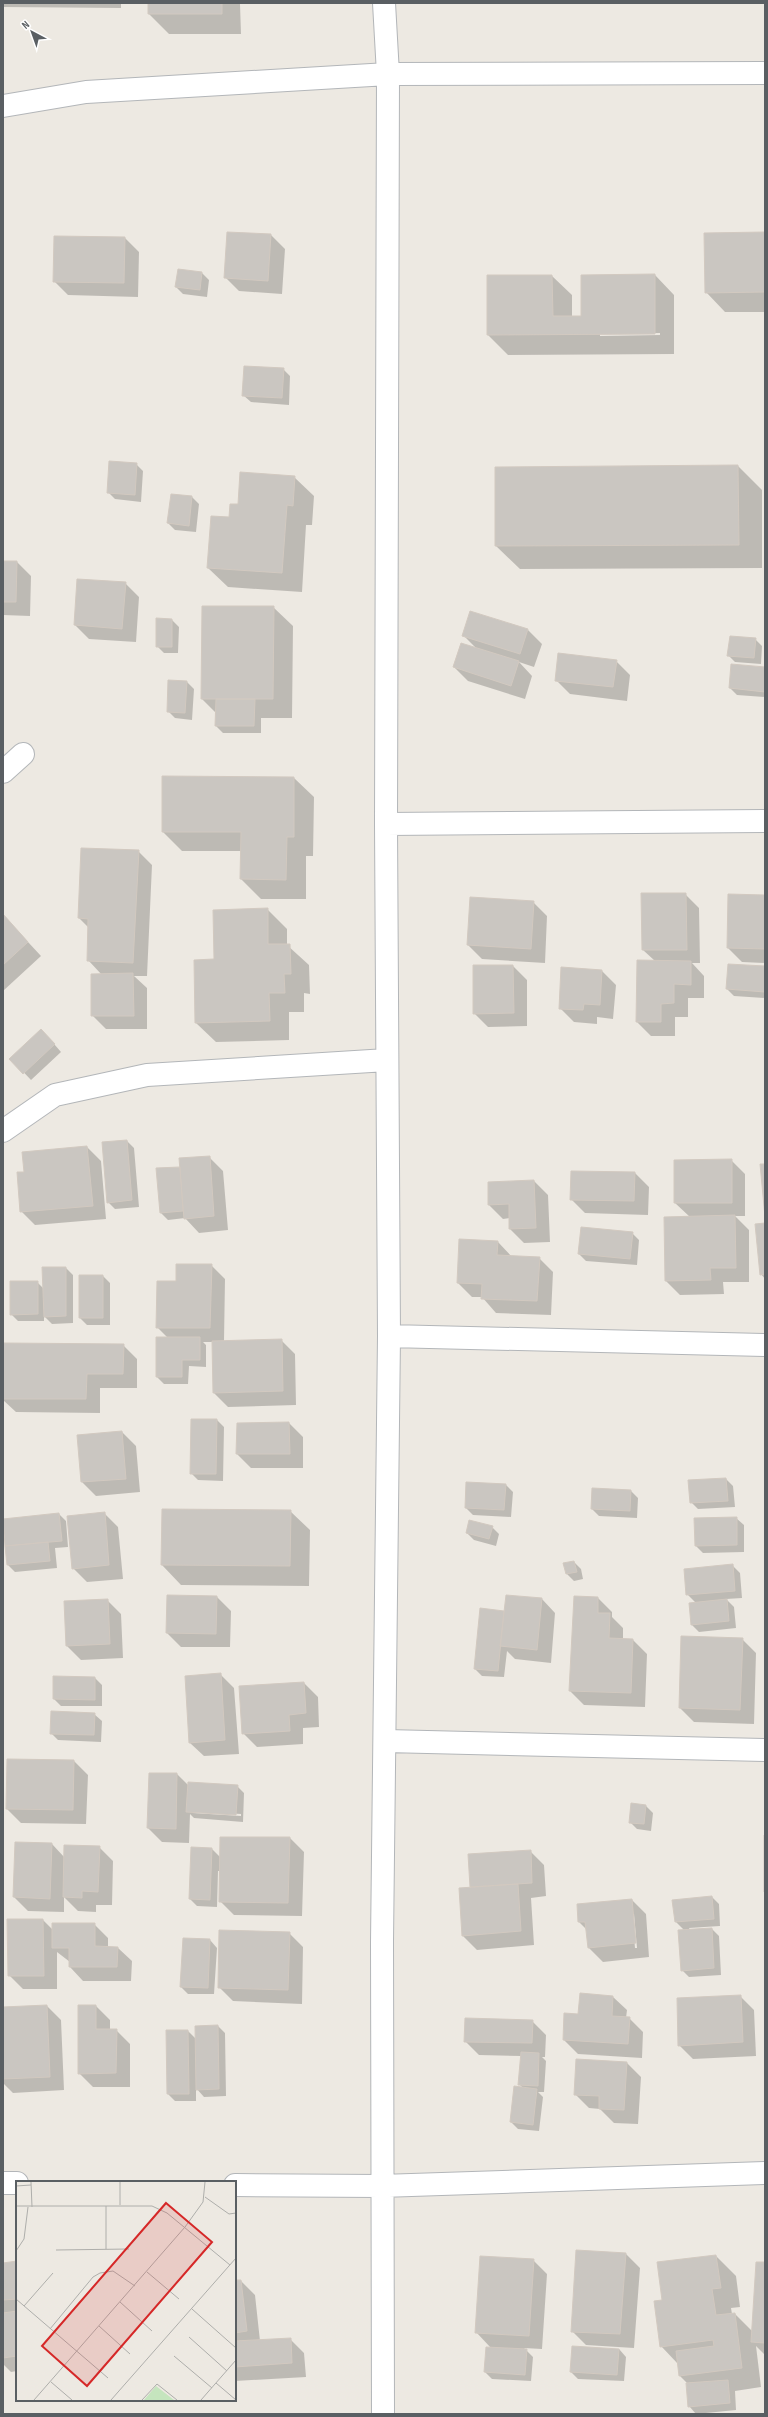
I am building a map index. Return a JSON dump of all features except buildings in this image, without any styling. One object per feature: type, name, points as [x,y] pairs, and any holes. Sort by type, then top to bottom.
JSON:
[{"type":"street","points":[[383,2414],[381,2186],[382,1950],[386,1741],[389,1336],[386,824],[388,74],[384,3]]},
{"type":"street","points":[[3,106],[86,92],[388,74],[765,73]]},
{"type":"street","points":[[3,772],[23,754]]},
{"type":"street","points":[[386,824],[765,821]]},
{"type":"street","points":[[3,1131],[55,1095],[147,1075],[387,1060]]},
{"type":"street","points":[[389,1336],[765,1346]]},
{"type":"street","points":[[386,1741],[765,1750]]},
{"type":"street","points":[[236,2185],[381,2186],[765,2173]]},
{"type":"street","points":[[3,2183],[16,2183]]}]
